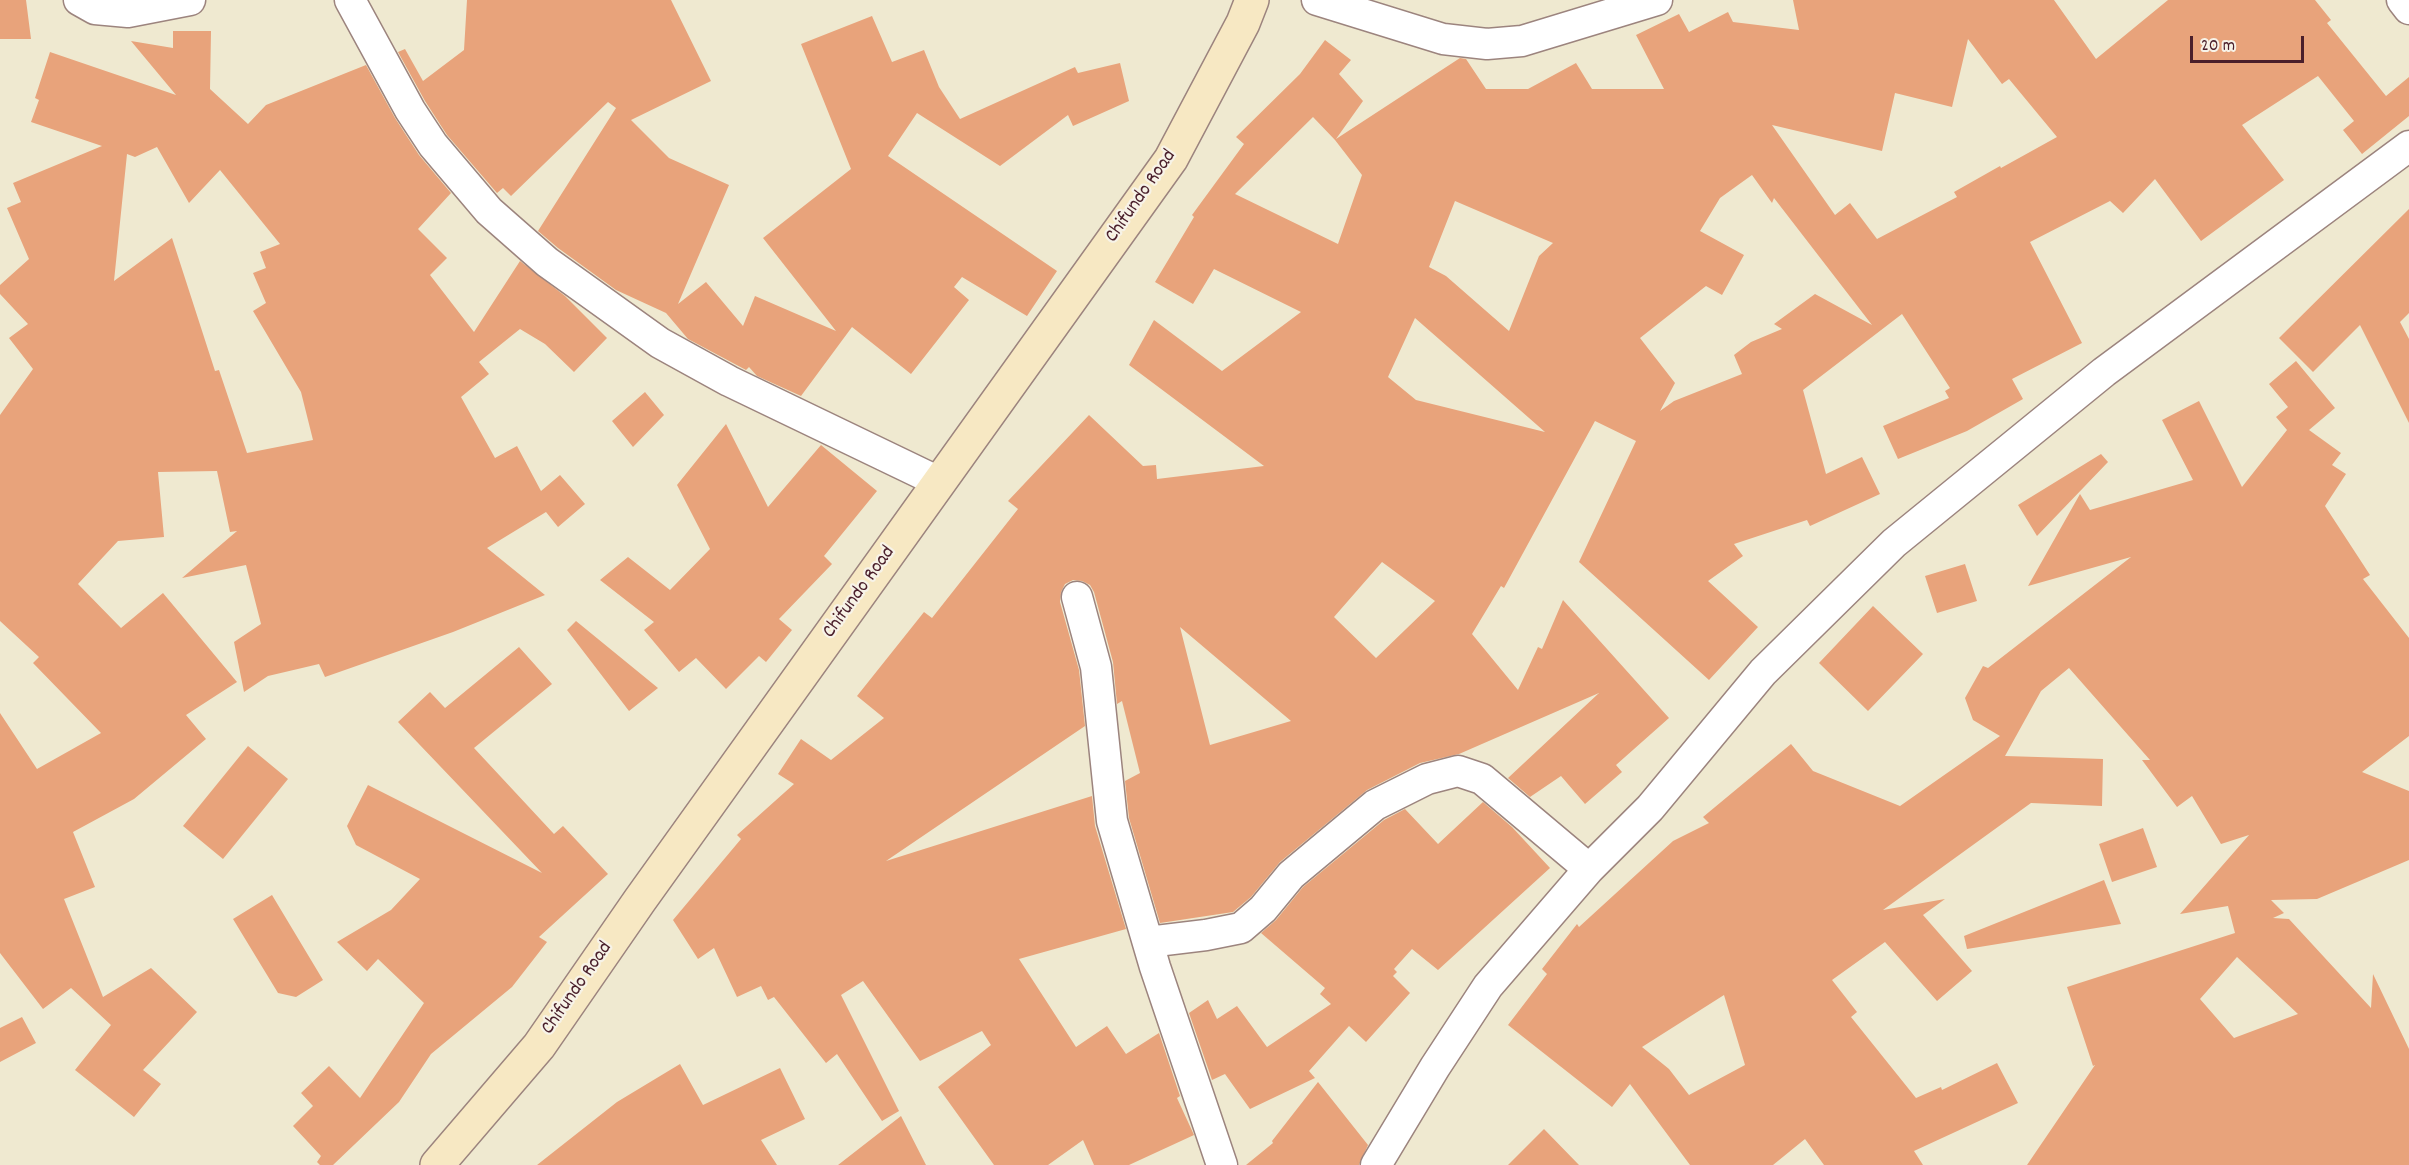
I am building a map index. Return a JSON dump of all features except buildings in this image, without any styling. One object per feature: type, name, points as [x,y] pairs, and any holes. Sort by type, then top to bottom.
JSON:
[{"type":"street","points":[[79,0],[95,9],[128,12],[190,0]]},
{"type":"street","points":[[350,0],[410,110],[433,145],[489,211],[548,262],[660,343],[729,381],[939,482]]},
{"type":"street","name":"Chifundo Road","points":[[437,1165],[539,1046],[1171,159],[1243,23],[1252,0]]},
{"type":"street","points":[[1317,0],[1443,39],[1487,44],[1522,41],[1657,0]]},
{"type":"street","points":[[2402,0],[2409,9]]},
{"type":"street","points":[[1376,1165],[1435,1067],[1488,986],[1589,869],[1650,808],[1763,672],[1894,543],[2104,372],[2409,146]]},
{"type":"street","points":[[1077,597],[1096,667],[1112,821],[1134,903],[1222,1165]]},
{"type":"street","points":[[1148,942],[1241,928],[1263,909],[1291,875],[1375,805],[1427,779],[1458,771],[1482,779],[1589,869]]}]
